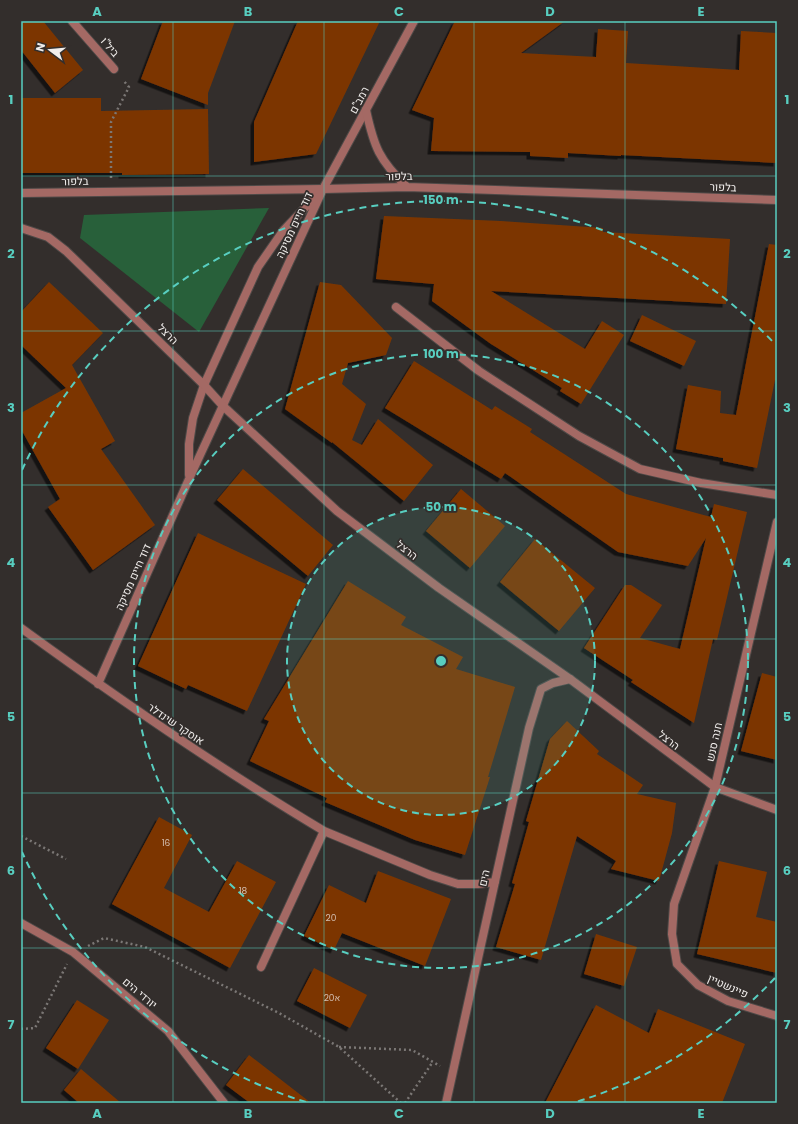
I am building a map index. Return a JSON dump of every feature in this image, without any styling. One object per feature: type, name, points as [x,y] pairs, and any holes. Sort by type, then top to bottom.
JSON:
[{"type":"street","name":"ביל\"ו","points":[[72,21],[114,69]]},
{"type":"street","name":"רמב\"ם","points":[[323,189],[414,21]]},
{"type":"street","points":[[366,110],[373,139],[381,158],[407,187]]},
{"type":"street","name":"בלפור","points":[[21,193],[407,187],[777,200]]},
{"type":"street","name":"דוד חיים מסיקה","points":[[189,479],[189,444],[193,418],[204,385],[258,267],[283,231],[323,189]]},
{"type":"street","name":"דוד חיים מסיקה","points":[[98,684],[189,479],[323,189]]},
{"type":"street","name":"הרצל","points":[[21,228],[48,237],[66,251],[204,385],[223,406],[337,511],[439,588],[570,679],[715,787],[777,810]]},
{"type":"street","points":[[396,306],[479,371],[578,436],[640,469],[701,483],[777,495]]},
{"type":"street","name":"חנה סנש","points":[[678,964],[672,934],[674,904],[715,787],[777,522]]},
{"type":"street","name":"אוסקר שינדלר","points":[[21,628],[98,684],[212,762],[324,831],[430,875],[458,884],[495,882]]},
{"type":"street","name":"הים","points":[[446,1103],[529,728],[541,690],[553,683],[570,679]]},
{"type":"street","points":[[261,967],[324,831]]},
{"type":"street","name":"יורדי הים","points":[[21,923],[73,952],[168,1031],[224,1103]]},
{"type":"street","name":"פיינשטיין","points":[[678,964],[698,985],[728,1001],[777,1016]]},
{"type":"path","points":[[111,191],[112,122],[129,87],[114,69]]},
{"type":"path","points":[[21,836],[66,859]]},
{"type":"path","points":[[21,1029],[35,1028],[73,952],[104,938],[145,947],[279,1013],[339,1047],[401,1103]]},
{"type":"path","points":[[339,1047],[412,1050],[432,1063],[453,1072]]},
{"type":"path","points":[[405,1103],[432,1063]]},
{"type":"green space","points":[[269,208],[199,332],[80,238],[84,215]]},
{"type":"building","points":[[21,21],[43,21],[83,70],[55,93],[21,50]]},
{"type":"building","points":[[163,21],[235,21],[208,93],[208,105],[141,79]]},
{"type":"building","points":[[298,21],[380,21],[316,154],[254,162],[254,122]]},
{"type":"building","points":[[455,21],[565,21],[521,53],[596,57],[598,29],[628,31],[626,63],[739,70],[741,31],[777,33],[777,163],[568,153],[568,158],[530,156],[530,152],[431,151],[434,118],[412,110]]},
{"type":"building","points":[[21,98],[101,98],[101,111],[208,109],[209,174],[122,175],[122,173],[21,173]]},
{"type":"building","points":[[384,216],[501,221],[603,228],[603,232],[730,239],[726,304],[491,291],[585,349],[602,321],[624,335],[581,404],[560,391],[562,388],[491,344],[432,301],[434,284],[376,279]]},
{"type":"building","points":[[769,244],[777,245],[777,381],[775,380],[757,468],[723,461],[723,458],[676,449],[688,385],[721,391],[720,413],[736,415]]},
{"type":"building","points":[[49,282],[103,333],[72,365],[115,441],[101,449],[155,525],[93,570],[48,507],[60,499],[21,429],[21,413],[66,388],[21,345],[21,312]]},
{"type":"building","points":[[320,282],[341,285],[392,338],[386,355],[348,363],[342,384],[366,404],[352,440],[362,445],[378,419],[433,465],[404,501],[332,442],[285,409]]},
{"type":"building","points":[[642,315],[696,341],[684,366],[630,341]]},
{"type":"building","points":[[414,361],[492,410],[495,406],[532,429],[530,432],[626,494],[711,517],[714,504],[747,512],[717,640],[713,639],[694,723],[631,682],[633,680],[584,648],[625,585],[631,585],[662,605],[640,638],[680,649],[706,538],[688,566],[618,552],[505,473],[501,479],[385,408]]},
{"type":"building","points":[[243,469],[333,545],[308,576],[217,500]]},
{"type":"building","points":[[461,489],[505,526],[470,568],[426,531]]},
{"type":"building","points":[[198,533],[306,584],[247,711],[188,685],[186,689],[138,666]]},
{"type":"building","points":[[535,539],[595,588],[559,631],[500,582]]},
{"type":"building","points":[[348,581],[406,617],[401,625],[463,657],[456,669],[515,687],[488,777],[490,777],[465,855],[415,840],[325,802],[327,798],[250,761],[269,721],[264,719]]},
{"type":"building","points":[[762,673],[777,677],[777,760],[741,751]]},
{"type":"building","points":[[567,721],[599,751],[597,754],[643,785],[637,794],[676,803],[672,833],[659,881],[611,869],[616,861],[577,836],[541,960],[496,947],[515,884],[512,883],[529,822],[526,821],[550,739]]},
{"type":"building","points":[[159,817],[192,835],[164,888],[209,912],[237,861],[276,882],[230,968],[112,904]]},
{"type":"building","points":[[719,861],[767,872],[756,917],[777,922],[777,973],[697,954]]},
{"type":"building","points":[[378,871],[451,899],[425,966],[342,933],[334,950],[304,936],[329,885],[366,903]]},
{"type":"building","points":[[596,934],[637,947],[624,986],[584,974]]},
{"type":"building","points":[[314,968],[367,995],[350,1028],[297,1001]]},
{"type":"building","points":[[77,1000],[109,1020],[78,1069],[46,1048]]},
{"type":"building","points":[[596,1005],[649,1033],[658,1009],[745,1044],[722,1103],[545,1103]]},
{"type":"building","points":[[249,1055],[311,1103],[250,1103],[226,1085]]},
{"type":"building","points":[[81,1069],[121,1103],[79,1103],[64,1090]]}]
